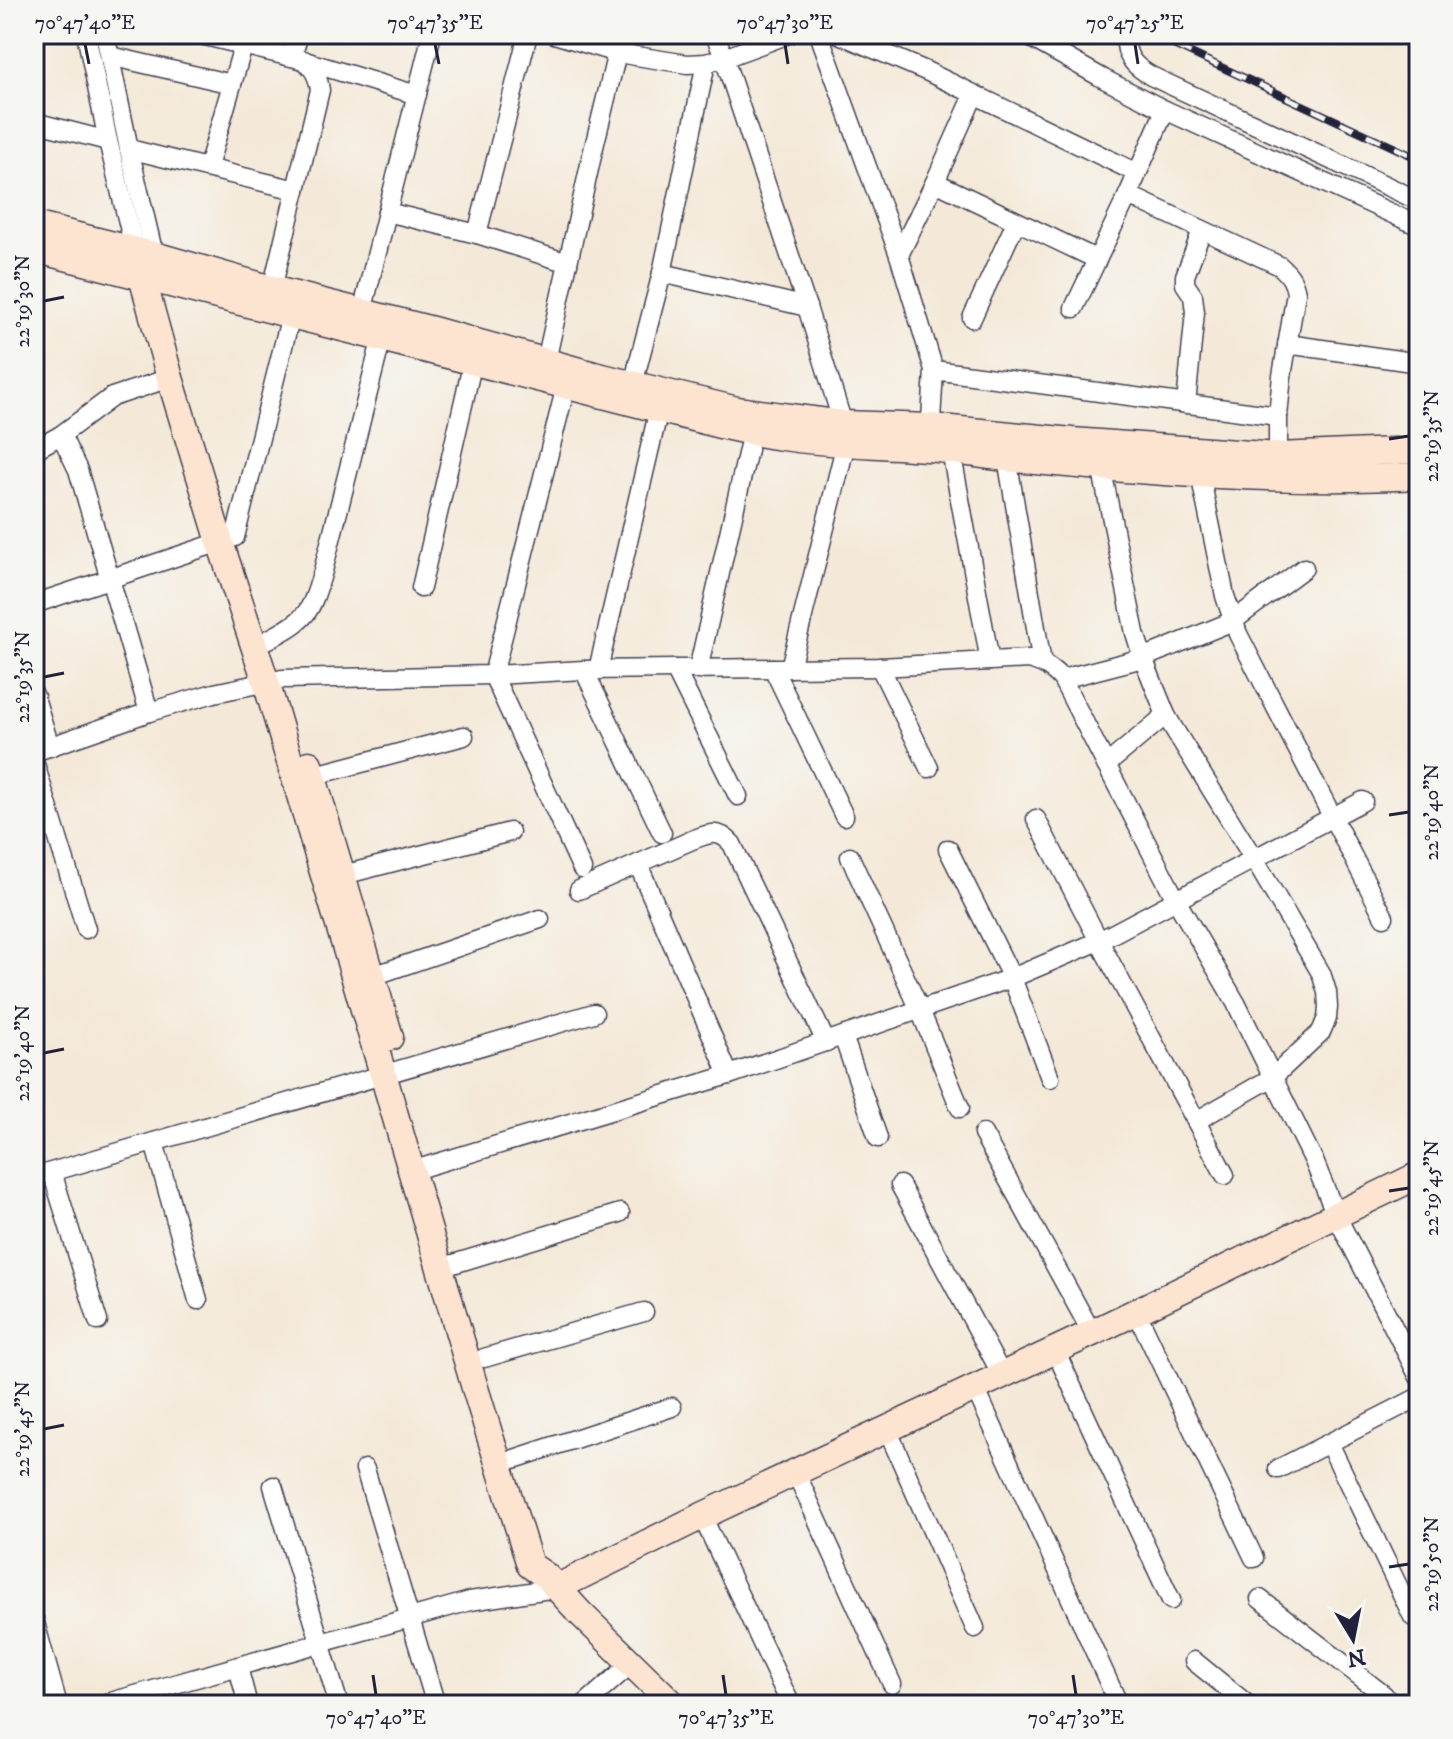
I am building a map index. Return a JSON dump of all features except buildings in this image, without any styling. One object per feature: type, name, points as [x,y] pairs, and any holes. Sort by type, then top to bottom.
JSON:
[{"type":"street","points":[[86,34],[108,141],[221,494],[228,540],[269,639],[274,681],[312,776],[343,875],[364,979]]},
{"type":"street","points":[[105,34],[170,378],[274,681],[448,1265],[530,1565],[551,1582],[674,1705]]},
{"type":"street","points":[[200,34],[298,59],[417,95]]},
{"type":"street","points":[[298,59],[299,34]]},
{"type":"street","points":[[362,312],[432,34]]},
{"type":"street","points":[[477,234],[528,34]]},
{"type":"street","points":[[554,34],[617,53],[687,64],[715,60],[789,34]]},
{"type":"street","points":[[633,384],[715,60],[715,34]]},
{"type":"street","points":[[819,34],[899,255],[934,370],[937,442],[990,661]]},
{"type":"street","points":[[839,34],[926,71],[1137,173]]},
{"type":"street","points":[[1024,34],[1165,110],[1419,226]]},
{"type":"street","points":[[1126,45],[1136,67],[1151,76],[1419,201]]},
{"type":"street","points":[[208,167],[243,46]]},
{"type":"street","points":[[546,361],[617,53]]},
{"type":"street","points":[[110,56],[232,84]]},
{"type":"street","points":[[272,289],[320,90],[312,67],[298,59]]},
{"type":"street","points":[[715,60],[807,307],[844,434],[781,668],[844,816]]},
{"type":"street","points":[[899,255],[974,95]]},
{"type":"street","points":[[1074,308],[1165,110]]},
{"type":"street","points":[[34,122],[108,141]]},
{"type":"street","points":[[129,149],[296,190]]},
{"type":"street","points":[[935,182],[1096,259]]},
{"type":"street","points":[[1128,195],[1280,266],[1290,274],[1296,293],[1278,416],[1278,467]]},
{"type":"street","points":[[387,212],[477,234],[568,263]]},
{"type":"street","points":[[972,318],[1016,222]]},
{"type":"street","points":[[34,225],[291,315],[566,386],[752,432],[783,437],[844,434]]},
{"type":"street","points":[[1186,404],[1195,303],[1185,284],[1185,276],[1202,230]]},
{"type":"street","points":[[34,249],[272,289],[594,375],[844,434],[937,442],[1072,441],[1365,478],[1419,476]]},
{"type":"street","points":[[662,273],[807,307]]},
{"type":"street","points":[[228,540],[291,315]]},
{"type":"street","points":[[269,639],[293,626],[312,606],[382,337]]},
{"type":"street","points":[[1287,344],[1419,363]]},
{"type":"street","points":[[421,588],[473,361]]},
{"type":"street","points":[[934,370],[1278,416]]},
{"type":"street","points":[[34,450],[61,435],[112,397],[170,378]]},
{"type":"street","points":[[566,386],[493,675],[582,869]]},
{"type":"street","points":[[659,409],[591,670],[662,833]]},
{"type":"street","points":[[698,670],[752,432]]},
{"type":"street","points":[[61,435],[78,470],[149,712]]},
{"type":"street","points":[[937,442],[1007,458],[1200,474],[1419,450]]},
{"type":"street","points":[[1007,458],[1042,663]]},
{"type":"street","points":[[1101,466],[1135,633],[1166,715],[1321,973],[1327,992],[1327,1018],[1321,1032],[1273,1077],[1196,1121]]},
{"type":"street","points":[[1200,474],[1233,621],[1384,917]]},
{"type":"street","points":[[34,604],[228,540]]},
{"type":"street","points":[[1062,679],[1143,658],[1233,621],[1304,568]]},
{"type":"street","points":[[34,694],[42,750],[149,712],[214,693],[274,681],[591,670],[880,667],[1029,659],[1042,663],[1062,679],[1176,900],[1236,1003],[1314,1161],[1336,1215],[1419,1377]]},
{"type":"street","points":[[880,667],[929,768]]},
{"type":"street","points":[[675,669],[738,796]]},
{"type":"street","points":[[1106,765],[1166,715]]},
{"type":"street","points":[[312,776],[464,736]]},
{"type":"street","points":[[34,761],[86,929]]},
{"type":"street","points":[[420,1169],[729,1075],[1012,978],[1099,941],[1363,801]]},
{"type":"street","points":[[1036,819],[1225,1175]]},
{"type":"street","points":[[343,875],[510,832]]},
{"type":"street","points":[[579,890],[707,834],[726,836],[834,1039],[878,1138]]},
{"type":"street","points":[[948,849],[1012,978],[1050,1078]]},
{"type":"street","points":[[850,857],[920,1010],[960,1108]]},
{"type":"street","points":[[638,864],[729,1075]]},
{"type":"street","points":[[364,979],[540,919]]},
{"type":"street","points":[[98,1321],[43,1174],[594,1013]]},
{"type":"street","points":[[983,1134],[1092,1333]]},
{"type":"street","points":[[154,1142],[198,1300]]},
{"type":"street","points":[[100,1705],[156,1698],[238,1667],[470,1601],[551,1582],[796,1473],[1419,1175]]},
{"type":"street","points":[[900,1185],[1002,1375]]},
{"type":"street","points":[[448,1265],[620,1213]]},
{"type":"street","points":[[448,1265],[484,1358],[551,1582]]},
{"type":"street","points":[[1136,1311],[1254,1558]]},
{"type":"street","points":[[484,1358],[644,1312]]},
{"type":"street","points":[[1055,1350],[1171,1600]]},
{"type":"street","points":[[975,1388],[1119,1705]]},
{"type":"street","points":[[1278,1469],[1419,1397]]},
{"type":"street","points":[[514,1459],[672,1407]]},
{"type":"street","points":[[887,1429],[975,1628]]},
{"type":"street","points":[[1329,1443],[1413,1617]]},
{"type":"street","points":[[365,1469],[436,1705]]},
{"type":"street","points":[[796,1473],[892,1684]]},
{"type":"street","points":[[273,1486],[339,1705]]},
{"type":"street","points":[[702,1516],[791,1705]]},
{"type":"street","points":[[1260,1599],[1384,1695],[1388,1705]]},
{"type":"street","points":[[34,1619],[42,1676],[58,1705]]},
{"type":"street","points":[[1194,1661],[1248,1705]]},
{"type":"street","points":[[584,1705],[632,1663]]},
{"type":"street","points":[[238,1667],[248,1705]]},
{"type":"railway","points":[[1150,34],[1419,159]]}]
